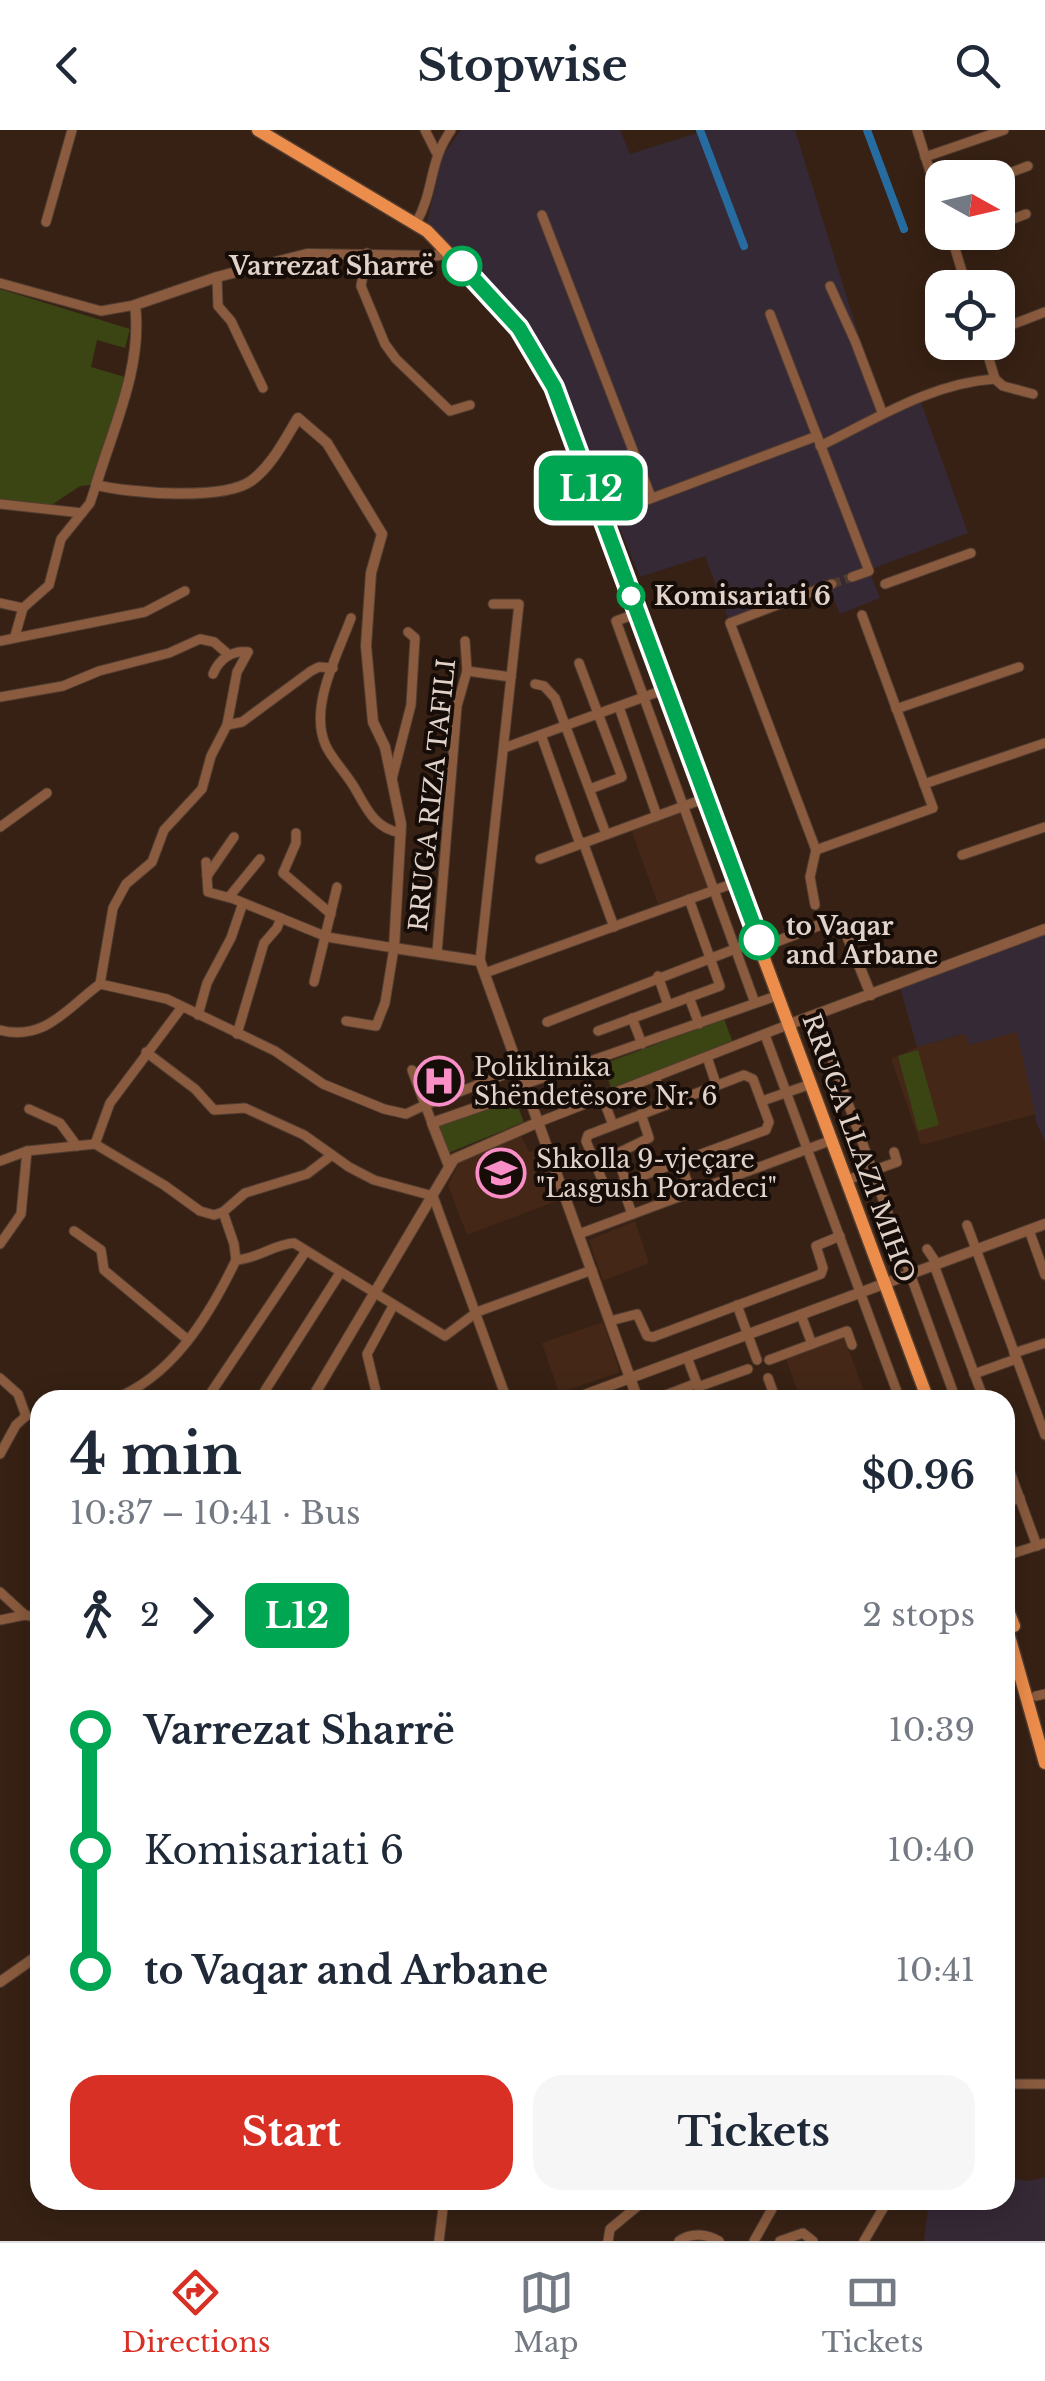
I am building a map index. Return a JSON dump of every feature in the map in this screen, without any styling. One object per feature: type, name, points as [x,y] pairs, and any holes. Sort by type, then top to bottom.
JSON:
[{"type":"main road","name":"RRUGA LLAZI MIHO","points":[[258,130],[416,223],[508,314],[538,356],[554,387],[924,1390]]},
{"type":"main road","points":[[1015,1629],[1040,1695],[1045,1729]]},
{"type":"main road","points":[[1015,1657],[1045,1763]]},
{"type":"street","points":[[46,222],[72,130]]},
{"type":"street","points":[[425,130],[436,152]]},
{"type":"street","points":[[416,223],[427,198],[436,152],[452,130]]},
{"type":"street","points":[[917,130],[926,160]]},
{"type":"street","points":[[925,157],[1004,130]]},
{"type":"street","points":[[1015,171],[1028,166]]},
{"type":"street","points":[[1015,218],[1026,214]]},
{"type":"street","points":[[542,215],[651,498]]},
{"type":"street","points":[[0,283],[104,312],[217,277],[313,254],[450,253]]},
{"type":"street","points":[[368,254],[361,286],[387,348],[450,410],[470,405]]},
{"type":"street","points":[[217,277],[218,306],[232,321],[263,388]]},
{"type":"street","points":[[830,286],[856,340],[882,412]]},
{"type":"street","points":[[15,636],[23,608],[49,585],[62,539],[90,503],[128,383],[135,339],[135,305]]},
{"type":"street","points":[[1015,323],[1045,312]]},
{"type":"street","points":[[770,314],[869,570],[852,577]]},
{"type":"street","points":[[990,360],[995,378],[1003,386],[1032,394]]},
{"type":"street","points":[[602,517],[818,441],[882,412],[956,386],[995,378]]},
{"type":"street","points":[[96,485],[122,491],[230,490],[254,479],[298,418],[319,434],[382,534],[371,574],[366,646],[373,722],[383,742],[401,833],[394,948],[386,1004],[376,1026],[346,1021]]},
{"type":"street","points":[[0,504],[82,513]]},
{"type":"street","points":[[885,584],[970,553]]},
{"type":"street","points":[[822,924],[810,877],[816,850],[730,623],[832,584]]},
{"type":"street","points":[[0,640],[144,612],[186,591]]},
{"type":"street","points":[[0,603],[23,608]]},
{"type":"street","points":[[494,604],[519,604],[480,961],[635,1390]]},
{"type":"street","points":[[638,613],[616,621],[755,1004]]},
{"type":"street","points":[[816,850],[933,808],[862,615]]},
{"type":"street","points":[[350,618],[333,668],[328,671],[321,709],[324,742],[374,820],[401,833]]},
{"type":"street","points":[[392,779],[412,694],[414,638],[408,632]]},
{"type":"street","points":[[0,697],[63,686],[99,671],[170,653],[200,639],[214,642],[230,655]]},
{"type":"street","name":"RRUGA RIZA TAFILI","points":[[438,954],[458,706],[467,672],[465,641]]},
{"type":"street","points":[[0,1030],[44,1029],[100,984],[108,928],[118,897],[136,873],[152,862],[164,830],[202,789],[211,756],[227,725],[236,672],[249,654],[245,650],[230,655],[213,674]]},
{"type":"street","points":[[579,663],[622,777],[590,789]]},
{"type":"street","points":[[896,709],[1018,667]]},
{"type":"street","points":[[227,725],[242,722],[311,671],[333,668]]},
{"type":"street","points":[[467,672],[512,677]]},
{"type":"street","points":[[535,684],[551,693],[567,726],[606,834]]},
{"type":"street","points":[[504,748],[666,689]]},
{"type":"street","points":[[618,706],[656,816]]},
{"type":"street","points":[[541,735],[614,927]]},
{"type":"street","points":[[664,752],[686,743]]},
{"type":"street","points":[[924,784],[1045,743]]},
{"type":"street","points":[[0,827],[47,793]]},
{"type":"street","points":[[540,858],[706,798]]},
{"type":"street","points":[[962,855],[1045,828]]},
{"type":"street","points":[[296,833],[296,843],[283,873],[332,914]]},
{"type":"street","points":[[206,879],[211,866],[234,838]]},
{"type":"street","points":[[699,849],[722,841]]},
{"type":"street","points":[[229,897],[260,859]]},
{"type":"street","points":[[206,862],[208,892],[327,937],[480,961]]},
{"type":"street","points":[[485,974],[737,882]]},
{"type":"street","points":[[314,982],[337,887]]},
{"type":"street","points":[[598,1031],[720,986],[689,900]]},
{"type":"street","points":[[198,1014],[207,982],[231,938],[243,903]]},
{"type":"street","points":[[237,1034],[264,943],[278,928],[281,918]]},
{"type":"street","points":[[547,1022],[735,948],[834,920],[842,924],[871,994]]},
{"type":"street","points":[[318,1390],[457,1155],[602,1096],[1045,929]]},
{"type":"street","points":[[658,976],[668,1005]]},
{"type":"street","points":[[100,984],[166,999],[288,1059],[323,1084],[406,1114],[519,1069]]},
{"type":"street","points":[[432,1124],[779,994]]},
{"type":"street","points":[[690,997],[699,1024]]},
{"type":"street","points":[[96,1144],[110,1103],[182,1006]]},
{"type":"street","points":[[632,1018],[642,1044]]},
{"type":"street","points":[[765,1034],[899,1390]]},
{"type":"street","points":[[824,1040],[952,1390]]},
{"type":"street","points":[[146,1052],[195,1088],[214,1110],[245,1108],[304,1135],[374,1180],[432,1196]]},
{"type":"street","points":[[707,1057],[716,1084]]},
{"type":"street","points":[[412,1070],[449,1166]]},
{"type":"street","points":[[749,1076],[762,1101],[769,1122],[767,1128],[605,1186],[586,1141],[590,1134],[716,1084],[749,1076]]},
{"type":"street","points":[[655,1077],[665,1104]]},
{"type":"street","points":[[762,1101],[811,1084]]},
{"type":"street","points":[[602,1096],[613,1124]]},
{"type":"street","points":[[29,1109],[60,1123],[78,1146]]},
{"type":"street","points":[[632,1214],[616,1154],[649,1138],[641,1114]]},
{"type":"street","points":[[579,1234],[832,1140]]},
{"type":"street","points":[[0,1161],[27,1151],[96,1144],[200,1211],[214,1214],[224,1212],[245,1193],[306,1174],[332,1155]]},
{"type":"street","points":[[0,1244],[21,1214],[27,1151]]},
{"type":"street","points":[[846,1180],[897,1162],[894,1152]]},
{"type":"street","points":[[680,1162],[691,1192]]},
{"type":"street","points":[[432,1196],[504,1390]]},
{"type":"street","points":[[133,1390],[142,1386],[188,1340],[218,1296],[236,1260],[224,1212]]},
{"type":"street","points":[[599,1390],[1045,1224]]},
{"type":"street","points":[[968,1225],[1045,1435]]},
{"type":"street","points":[[1028,1230],[1045,1275]]},
{"type":"street","points":[[74,1231],[98,1246],[104,1270],[188,1340]]},
{"type":"street","points":[[610,1321],[637,1314],[648,1338],[737,1306],[820,1274],[816,1246],[840,1236]]},
{"type":"street","points":[[236,1260],[257,1258],[289,1242],[445,1336],[477,1312],[592,1270]]},
{"type":"street","points":[[927,1249],[936,1264],[980,1390]]},
{"type":"street","points":[[213,1390],[306,1251]]},
{"type":"street","points":[[264,1390],[340,1272]]},
{"type":"street","points":[[375,1390],[366,1360],[393,1306]]},
{"type":"street","points":[[737,1306],[757,1360]]},
{"type":"street","points":[[800,1315],[812,1344]]},
{"type":"street","points":[[769,1360],[847,1331],[852,1346]]},
{"type":"street","points":[[974,1374],[1045,1342]]},
{"type":"street","points":[[687,1357],[700,1390]]},
{"type":"street","points":[[945,1369],[969,1360]]},
{"type":"street","points":[[682,1390],[748,1370]]},
{"type":"street","points":[[0,1378],[18,1394],[26,1416]]},
{"type":"street","points":[[768,1378],[772,1390]]},
{"type":"street","points":[[0,1454],[16,1425],[30,1415]]},
{"type":"street","points":[[1015,1485],[1041,1545],[1015,1553]]},
{"type":"street","points":[[1015,1500],[1020,1498]]},
{"type":"street","points":[[0,1592],[25,1615]]},
{"type":"street","points":[[0,1620],[30,1616]]},
{"type":"street","points":[[0,1982],[30,1961]]},
{"type":"street","points":[[1015,2084],[1045,2084]]},
{"type":"street","points":[[438,2241],[443,2210]]},
{"type":"street","points":[[608,2241],[610,2229],[633,2210]]},
{"type":"street","points":[[754,2241],[771,2210]]},
{"type":"street","points":[[864,2241],[882,2210]]},
{"type":"street","points":[[780,2241],[804,2233],[813,2241]]},
{"type":"street","points":[[680,2241],[700,2235],[719,2241]]},
{"type":"shaded area","points":[[461,130],[620,130],[630,154],[707,130],[795,130],[882,411],[920,399],[968,533],[869,570],[880,598],[840,614],[828,586],[730,623],[705,556],[640,577],[549,358],[518,313],[427,223],[442,157]]},
{"type":"shaded area","points":[[679,811],[707,887],[658,904],[631,829]]},
{"type":"shaded area","points":[[1045,929],[1045,1140],[1037,1125],[1017,1033],[969,1045],[964,1034],[917,1047],[899,984]]},
{"type":"shaded area","points":[[1017,1032],[1035,1114],[921,1145],[891,1059],[917,1047],[965,1034],[969,1045]]},
{"type":"shaded area","name":"Shkolla 9-vjeçare \"Lasgush Poradeci\"","points":[[521,1135],[529,1152],[535,1150],[539,1161],[543,1160],[559,1200],[467,1235],[448,1185],[461,1159]]},
{"type":"shaded area","points":[[635,1221],[649,1263],[603,1281],[589,1240]]},
{"type":"shaded area","points":[[603,1322],[620,1372],[558,1390],[542,1343]]},
{"type":"shaded area","points":[[844,1338],[863,1390],[797,1390],[786,1359]]},
{"type":"shaded area","points":[[1045,2177],[1045,2241],[924,2241],[928,2210],[1015,2210],[1015,2179]]},
{"type":"green space","points":[[0,289],[130,329],[125,348],[97,340],[91,367],[125,377],[92,485],[80,486],[50,506],[0,501]]},
{"type":"green space","points":[[724,1019],[733,1043],[611,1088],[603,1064]]},
{"type":"green space","points":[[918,1050],[939,1125],[918,1131],[898,1056]]},
{"type":"green space","points":[[515,1099],[524,1122],[448,1153],[437,1125]]},
{"type":"waterway","points":[[700,130],[744,246]]},
{"type":"waterway","points":[[867,130],[904,229]]},
{"type":"tunnel","points":[[832,584],[852,577]]},
{"type":"bus line","name":"L12","points":[[462,266],[519,328],[554,387],[759,940]]},
{"type":"place","name":"Varrezat Sharrë","points":[[462,266]]},
{"type":"place","name":"Komisariati 6","points":[[631,596]]},
{"type":"place","name":"to Vaqar and Arbane","points":[[759,940]]},
{"type":"place","name":"Poliklinika Shëndetësore Nr. 6","points":[[439,1081]]},
{"type":"place","name":"Shkolla 9-vjeçare \"Lasgush Poradeci\"","points":[[501,1173]]}]
